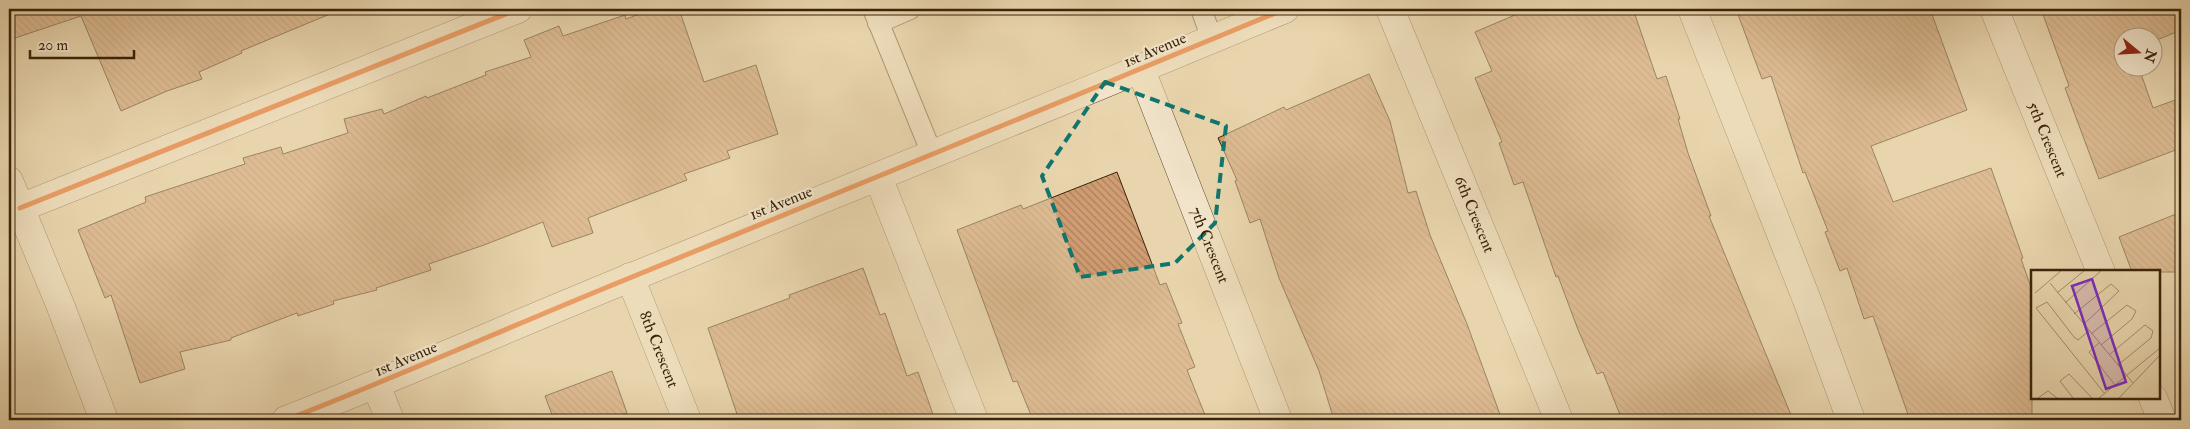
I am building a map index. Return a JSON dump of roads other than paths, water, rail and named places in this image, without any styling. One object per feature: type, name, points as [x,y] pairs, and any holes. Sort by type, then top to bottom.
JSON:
[{"type":"street","points":[[20,208],[518,9]]},
{"type":"street","name":"1st Avenue","points":[[286,420],[376,385],[630,277],[878,178],[1285,9]]},
{"type":"street","name":"6th Crescent","points":[[1390,9],[1559,420]]},
{"type":"street","points":[[1692,9],[1808,300],[1851,420]]},
{"type":"street","name":"5th Crescent","points":[[1994,9],[2100,270]]},
{"type":"street","name":"7th Crescent","points":[[1141,70],[1278,420]]},
{"type":"street","points":[[878,178],[974,420]]},
{"type":"street","points":[[9,181],[104,420]]},
{"type":"street","name":"8th Crescent","points":[[630,277],[687,420]]},
{"type":"street","points":[[376,385],[390,420]]},
{"type":"street","points":[[2153,399],[2162,420]]},
{"type":"lane","points":[[910,9],[876,16],[932,154]]},
{"type":"lane","points":[[1201,9],[1212,39]]}]
